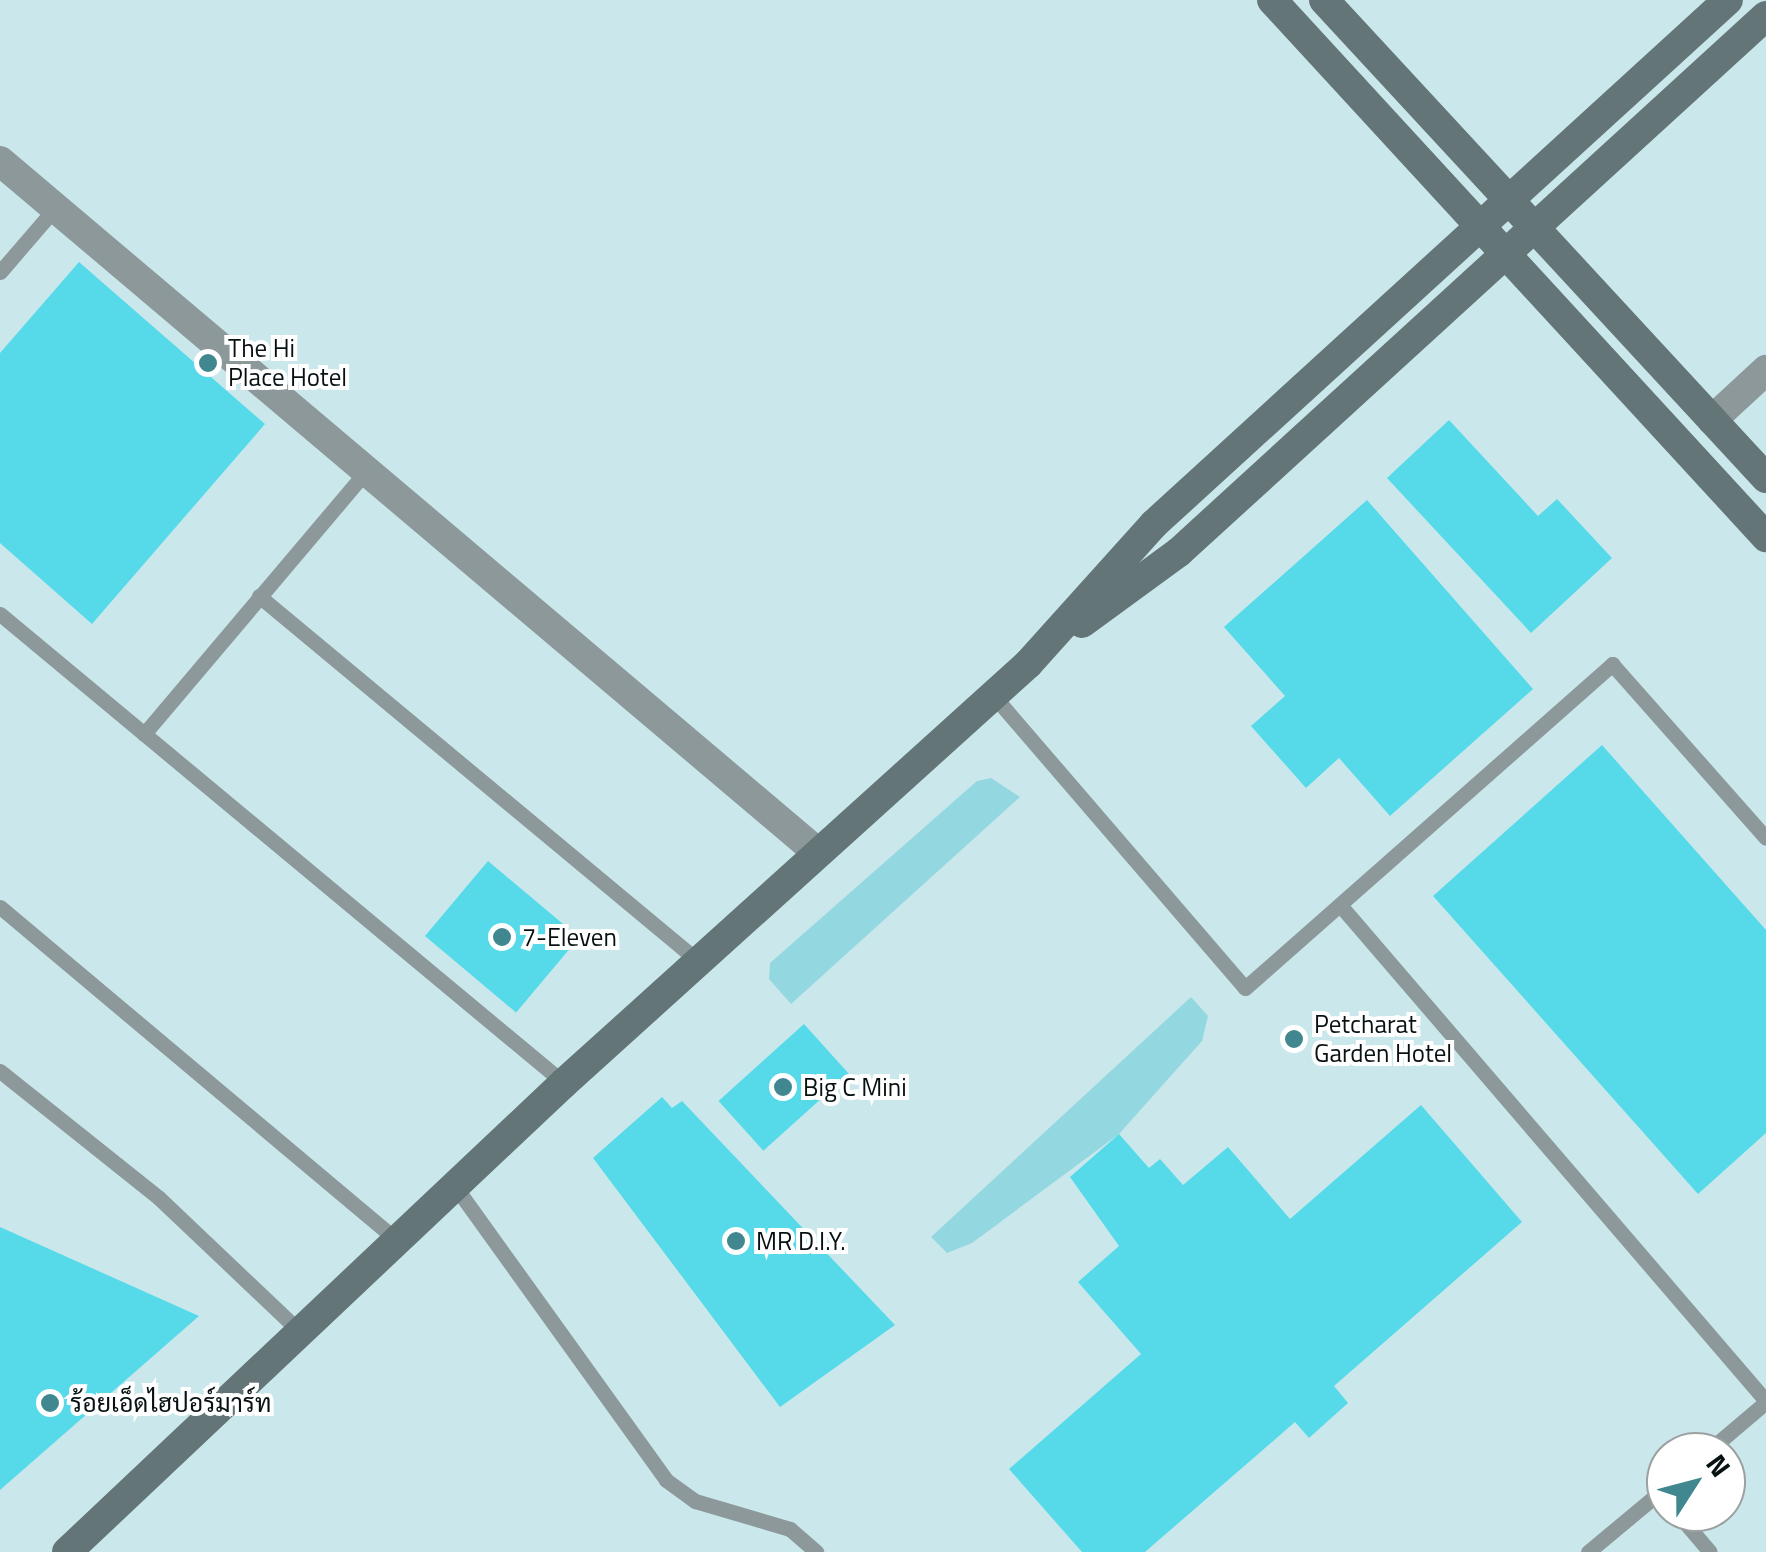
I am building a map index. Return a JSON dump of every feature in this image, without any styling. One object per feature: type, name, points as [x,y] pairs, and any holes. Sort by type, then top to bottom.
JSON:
[{"type":"street","points":[[1272,0],[1766,536]]},
{"type":"street","points":[[1324,0],[1766,478]]},
{"type":"street","points":[[1028,664],[1154,524],[1728,0]]},
{"type":"street","points":[[67,1552],[458,1188],[564,1084],[817,852],[1028,664],[1179,552],[1766,16]]},
{"type":"street","points":[[0,161],[817,852]]},
{"type":"street","points":[[1712,420],[1766,370]]},
{"type":"lane","points":[[0,272],[55,208]]},
{"type":"lane","points":[[144,734],[366,471]]},
{"type":"lane","points":[[259,596],[698,961]]},
{"type":"lane","points":[[0,614],[564,1084]]},
{"type":"lane","points":[[993,695],[1245,988],[1612,664],[1766,838]]},
{"type":"lane","points":[[1340,904],[1766,1401],[1731,1432]]},
{"type":"lane","points":[[0,908],[399,1242]]},
{"type":"lane","points":[[0,1071],[159,1198],[300,1332]]},
{"type":"lane","points":[[458,1188],[666,1480],[696,1501],[790,1530],[816,1552]]},
{"type":"lane","points":[[1588,1552],[1646,1508]]},
{"type":"lane","points":[[1693,1532],[1710,1552]]},
{"type":"shaded area","points":[[991,778],[1020,797],[791,1004],[769,979],[770,963],[977,781]]},
{"type":"shaded area","points":[[1191,997],[1208,1016],[1202,1041],[1119,1134],[972,1243],[947,1253],[931,1237]]},
{"type":"building","points":[[79,262],[265,424],[92,624],[0,543],[0,353]]},
{"type":"building","points":[[1449,420],[1538,516],[1557,499],[1612,558],[1531,633],[1387,478]]},
{"type":"building","points":[[1367,500],[1533,689],[1390,816],[1339,758],[1306,788],[1251,726],[1285,696],[1224,627]]},
{"type":"building","points":[[1602,745],[1766,930],[1766,1133],[1698,1194],[1433,896]]},
{"type":"building","name":"7-Eleven","points":[[488,861],[579,937],[516,1013],[425,936]]},
{"type":"building","name":"Big C Mini","points":[[804,1024],[849,1074],[763,1151],[719,1101]]},
{"type":"building","name":"MR D.I.Y.","points":[[662,1097],[672,1108],[682,1101],[895,1325],[780,1407],[593,1158]]},
{"type":"building","points":[[1421,1105],[1522,1222],[1334,1386],[1348,1403],[1309,1438],[1295,1422],[1145,1552],[1082,1552],[1009,1469],[1141,1354],[1078,1282],[1119,1246],[1070,1177],[1119,1134],[1149,1168],[1160,1159],[1183,1185],[1228,1147],[1290,1219]]},
{"type":"building","name":"ร้อยเอ็ดไฮปอร์มาร์ท","points":[[0,1227],[199,1316],[0,1490]]},
{"type":"place","name":"The Hi Place Hotel","points":[[208,363]]},
{"type":"place","name":"7-Eleven","points":[[502,937]]},
{"type":"place","name":"Petcharat Garden Hotel","points":[[1294,1039]]},
{"type":"place","name":"Big C Mini","points":[[783,1087]]},
{"type":"place","name":"MR D.I.Y.","points":[[736,1241]]},
{"type":"place","name":"ร้อยเอ็ดไฮปอร์มาร์ท","points":[[50,1403]]}]
